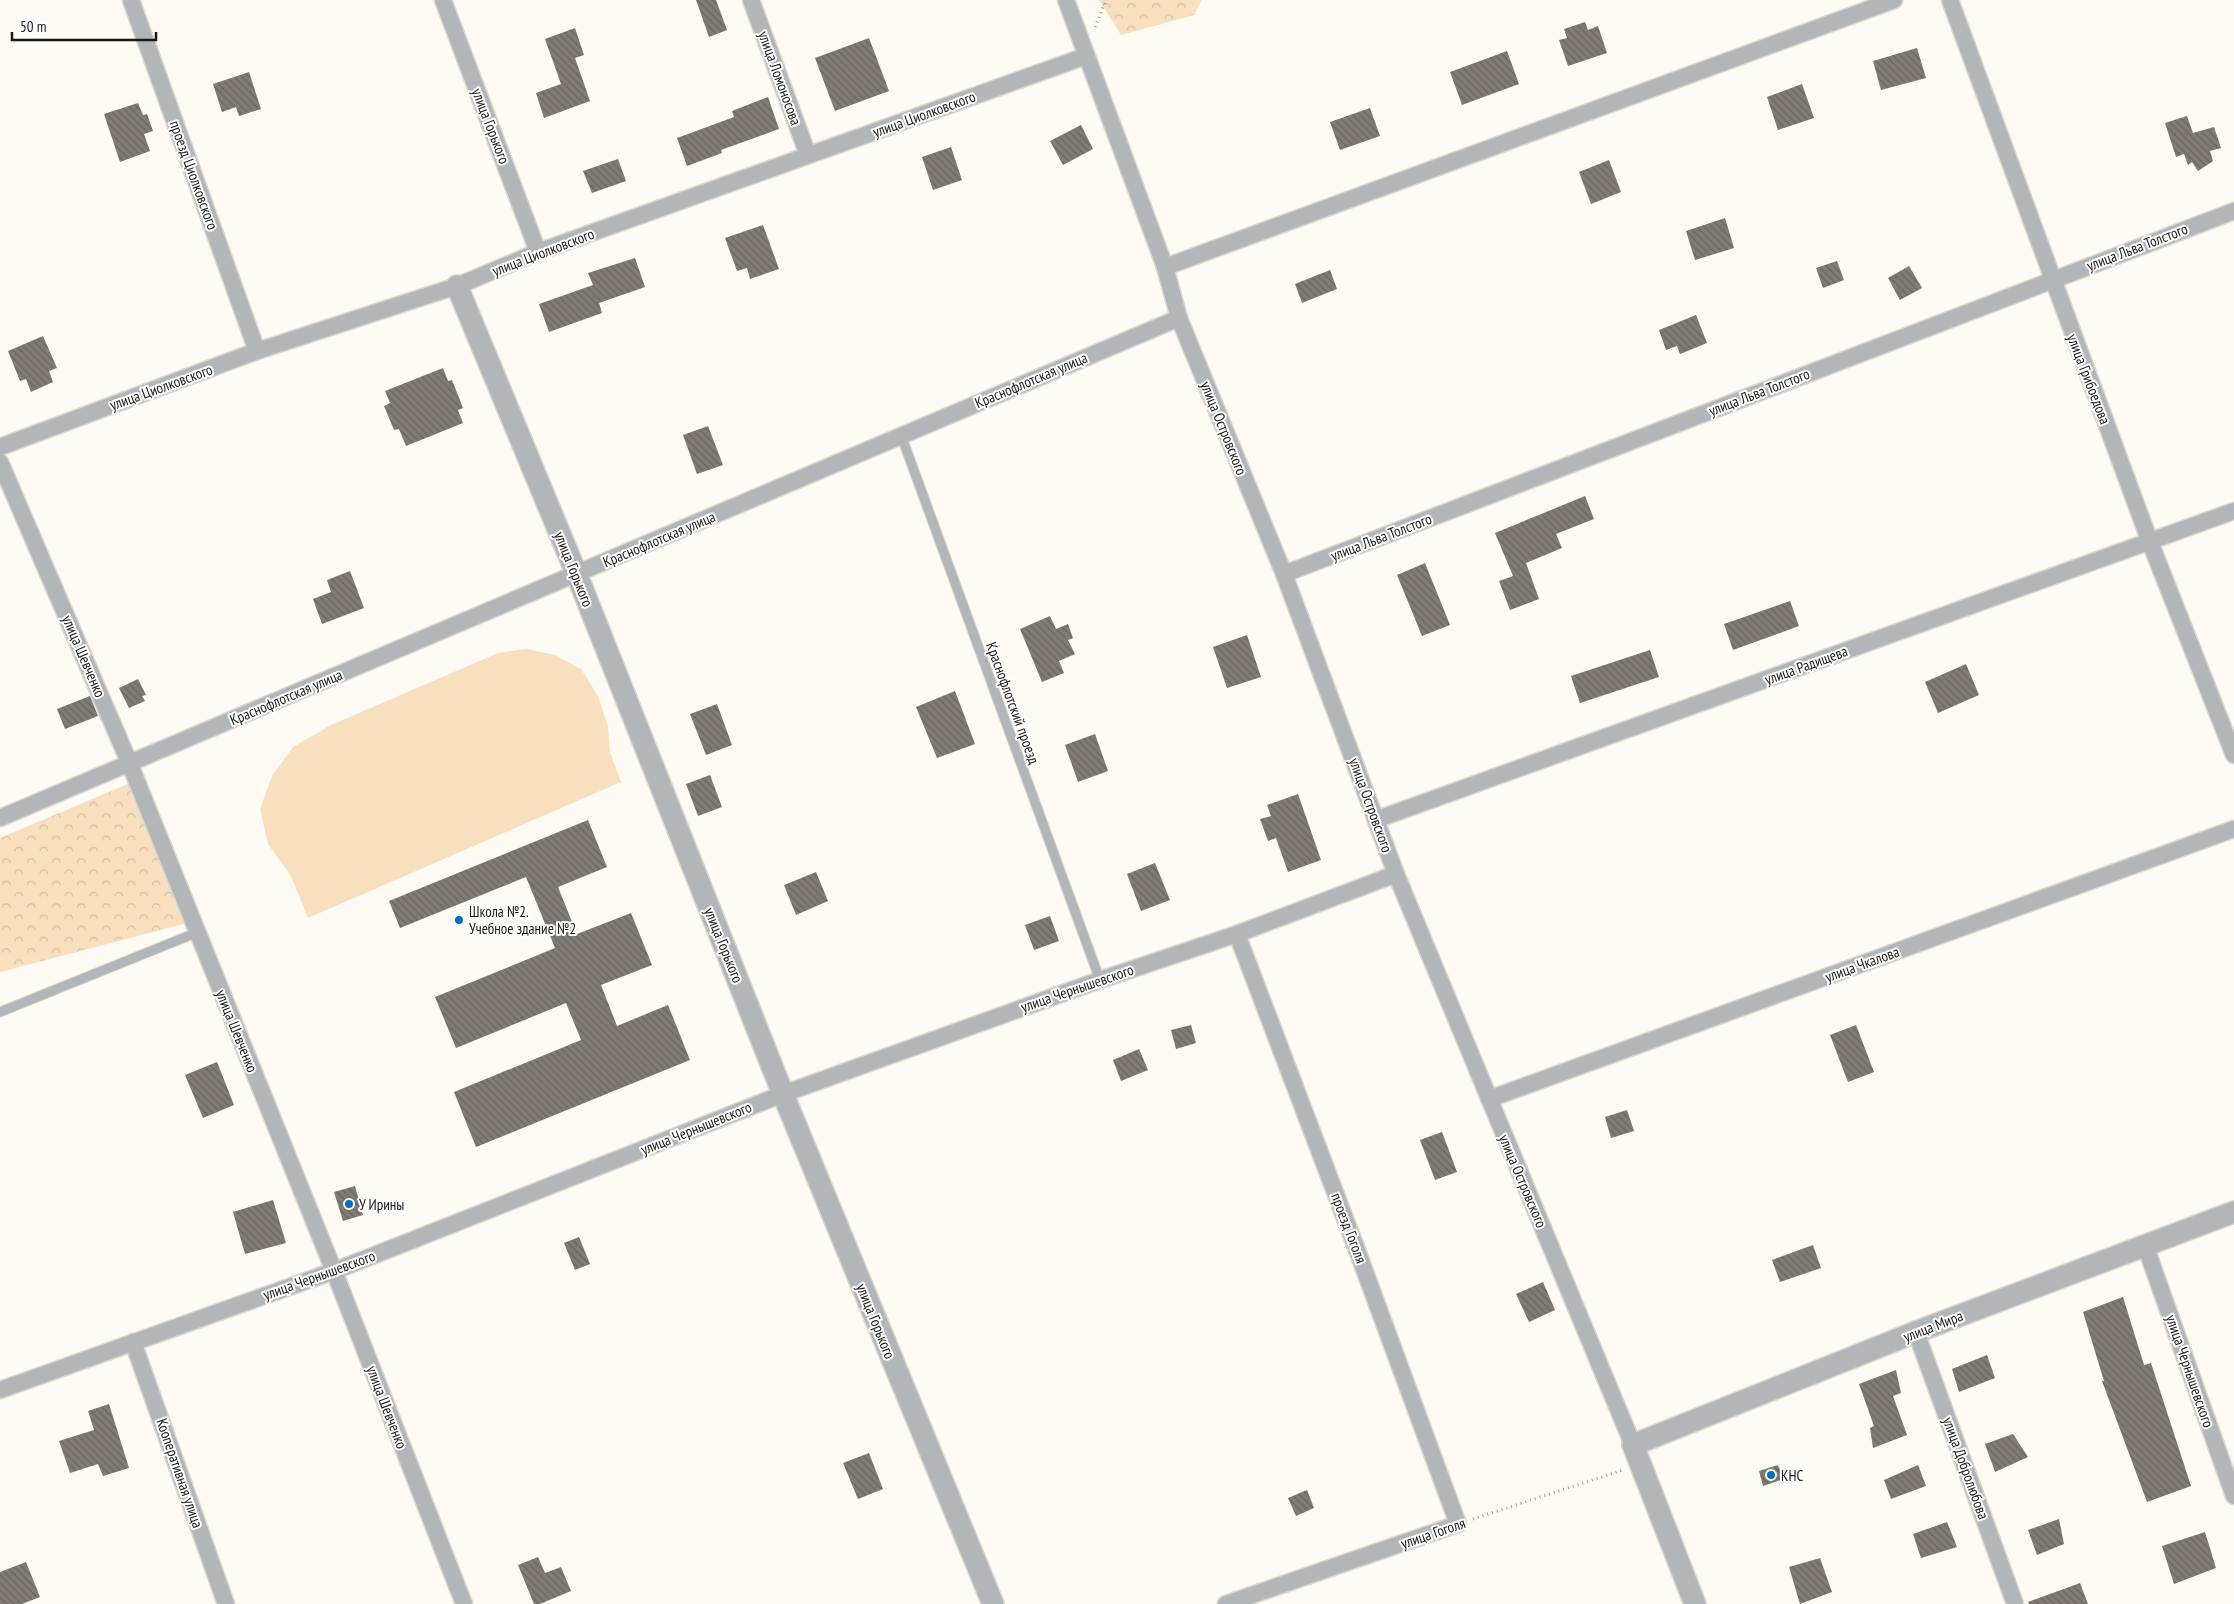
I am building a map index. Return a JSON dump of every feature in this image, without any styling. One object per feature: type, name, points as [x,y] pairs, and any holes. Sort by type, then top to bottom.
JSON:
[{"type":"street","name":"проезд Циолковского","points":[[131,0],[257,351]]},
{"type":"street","name":"улица Горького","points":[[444,0],[538,252]]},
{"type":"street","name":"улица Ломоносова","points":[[752,0],[808,156]]},
{"type":"street","name":"улица Островского","points":[[1066,0],[1165,267],[1179,318],[1284,574],[1378,819],[1396,874],[1637,1455],[1695,1604]]},
{"type":"street","points":[[1165,267],[1894,0]]},
{"type":"street","name":"улица Грибоедова","points":[[1950,0],[2150,542],[2234,755]]},
{"type":"street","name":"улица Циолковского","points":[[0,447],[257,351],[457,286],[538,252],[1086,56]]},
{"type":"street","name":"улица Льва Толстого","points":[[1284,574],[2234,211]]},
{"type":"street","name":"улица Горького","points":[[457,286],[577,575],[783,1094],[993,1604]]},
{"type":"street","name":"Краснофлотская улица","points":[[0,818],[129,762],[577,575],[901,435],[1179,318]]},
{"type":"street","name":"улица Шевченко","points":[[0,462],[129,762],[334,1270],[464,1604]]},
{"type":"street","name":"улица Радищева","points":[[1378,819],[2234,511]]},
{"type":"street","name":"улица Чкалова","points":[[1490,1099],[2234,829]]},
{"type":"street","name":"улица Чернышевского","points":[[0,1390],[334,1270],[783,1094],[1100,980],[1237,934],[1396,874]]},
{"type":"street","name":"проезд Гоголя","points":[[1237,934],[1358,1250],[1458,1524]]},
{"type":"street","name":"улица Мира","points":[[1637,1455],[1916,1332],[2234,1212]]},
{"type":"street","name":"улица Чернышевского","points":[[2145,1245],[2234,1496]]},
{"type":"street","name":"улица Добролюбова","points":[[1916,1332],[2015,1604]]},
{"type":"street","name":"Кооперативная улица","points":[[133,1342],[226,1604]]},
{"type":"street","name":"улица Гоголя","points":[[1226,1604],[1458,1524]]},
{"type":"lane","name":"Краснофлотский проезд","points":[[901,435],[1100,980]]},
{"type":"lane","points":[[0,1012],[198,932]]},
{"type":"path","points":[[1079,37],[1094,31],[1106,0]]},
{"type":"path","name":"улица Гоголя","points":[[1458,1524],[1637,1455]]},
{"type":"green space","points":[[1099,0],[1202,0],[1194,15],[1121,35]]},
{"type":"green space","points":[[527,649],[555,655],[581,669],[598,696],[608,727],[610,752],[621,782],[308,918],[291,876],[268,844],[260,809],[272,776],[293,747],[331,725],[498,653]]},
{"type":"green space","points":[[130,783],[191,922],[0,972],[0,838]]},
{"type":"building","points":[[696,0],[716,0],[727,30],[709,37]]},
{"type":"building","points":[[1585,22],[1588,30],[1598,26],[1607,53],[1568,66],[1559,40],[1567,38],[1564,29]]},
{"type":"building","points":[[575,28],[584,55],[575,58],[590,101],[544,118],[536,93],[561,84],[545,39]]},
{"type":"building","points":[[869,38],[889,91],[835,111],[815,58]]},
{"type":"building","points":[[1917,48],[1926,78],[1881,90],[1873,61]]},
{"type":"building","points":[[1507,51],[1519,84],[1462,105],[1450,72]]},
{"type":"building","points":[[249,72],[261,109],[239,116],[236,107],[222,112],[213,84]]},
{"type":"building","points":[[1802,84],[1814,118],[1778,130],[1767,97]]},
{"type":"building","points":[[768,97],[779,129],[721,150],[722,153],[687,166],[677,138],[734,117],[732,111]]},
{"type":"building","points":[[138,103],[143,115],[147,114],[153,131],[144,134],[150,151],[120,162],[104,114]]},
{"type":"building","points":[[1370,108],[1380,136],[1340,150],[1330,122]]},
{"type":"building","points":[[2187,116],[2193,133],[2214,127],[2221,148],[2210,151],[2213,161],[2198,171],[2192,162],[2188,165],[2184,154],[2176,157],[2165,123]]},
{"type":"building","points":[[1081,125],[1093,149],[1063,165],[1050,141]]},
{"type":"building","points":[[951,147],[962,180],[933,190],[922,157]]},
{"type":"building","points":[[618,159],[626,181],[592,193],[583,171]]},
{"type":"building","points":[[1609,160],[1621,192],[1591,204],[1579,172]]},
{"type":"building","points":[[1725,218],[1734,248],[1695,260],[1686,231]]},
{"type":"building","points":[[763,225],[779,269],[750,279],[747,268],[737,271],[725,238]]},
{"type":"building","points":[[635,258],[645,287],[599,303],[602,313],[549,332],[539,304],[593,285],[588,273]]},
{"type":"building","points":[[1837,261],[1844,280],[1823,288],[1816,268]]},
{"type":"building","points":[[1909,266],[1922,288],[1900,300],[1888,278]]},
{"type":"building","points":[[1330,270],[1337,289],[1302,303],[1295,284]]},
{"type":"building","points":[[1696,315],[1707,343],[1680,354],[1677,346],[1666,350],[1659,330]]},
{"type":"building","points":[[43,336],[57,368],[49,371],[53,382],[31,392],[26,379],[20,381],[8,351]]},
{"type":"building","points":[[443,368],[448,381],[452,380],[463,408],[458,410],[463,423],[406,446],[399,429],[394,430],[384,406],[390,403],[385,391]]},
{"type":"building","points":[[708,426],[723,465],[697,474],[683,435]]},
{"type":"building","points":[[1585,496],[1594,519],[1556,534],[1562,548],[1526,563],[1539,599],[1510,610],[1499,581],[1513,576],[1495,533]]},
{"type":"building","points":[[1425,563],[1450,625],[1422,636],[1397,575]]},
{"type":"building","points":[[350,571],[364,608],[322,624],[313,599],[331,592],[327,580]]},
{"type":"building","points":[[1790,601],[1799,626],[1733,650],[1724,624]]},
{"type":"building","points":[[1050,616],[1056,629],[1068,624],[1073,638],[1068,640],[1075,654],[1059,661],[1064,673],[1042,682],[1020,629]]},
{"type":"building","points":[[1247,635],[1261,677],[1227,688],[1213,647]]},
{"type":"building","points":[[1650,650],[1659,677],[1580,703],[1571,676]]},
{"type":"building","points":[[1966,664],[1979,695],[1938,713],[1925,682]]},
{"type":"building","points":[[138,679],[146,695],[142,696],[145,701],[129,708],[119,688]]},
{"type":"building","points":[[955,691],[975,744],[937,758],[916,707]]},
{"type":"building","points":[[90,696],[98,716],[65,729],[57,709]]},
{"type":"building","points":[[717,704],[732,745],[706,755],[690,714]]},
{"type":"building","points":[[1095,734],[1108,771],[1078,782],[1065,745]]},
{"type":"building","points":[[710,775],[722,807],[698,816],[686,784]]},
{"type":"building","points":[[1298,794],[1321,860],[1288,872],[1276,838],[1268,841],[1260,819],[1271,816],[1267,805]]},
{"type":"building","points":[[588,820],[607,867],[558,887],[577,934],[631,913],[652,965],[601,985],[617,1026],[668,1005],[690,1060],[476,1147],[454,1092],[581,1040],[566,1003],[456,1048],[435,997],[555,948],[526,877],[400,928],[389,901]]},
{"type":"building","points":[[1155,863],[1170,900],[1141,911],[1127,874]]},
{"type":"building","points":[[816,872],[828,901],[796,915],[784,885]]},
{"type":"building","points":[[1050,916],[1059,941],[1034,950],[1025,925]]},
{"type":"building","points":[[1191,1025],[1196,1043],[1176,1049],[1171,1030]]},
{"type":"building","points":[[1856,1025],[1874,1072],[1848,1082],[1830,1035]]},
{"type":"building","points":[[1139,1049],[1148,1070],[1121,1081],[1113,1060]]},
{"type":"building","points":[[217,1062],[234,1105],[203,1118],[185,1075]]},
{"type":"building","points":[[1627,1110],[1634,1131],[1611,1138],[1605,1117]]},
{"type":"building","points":[[1442,1132],[1457,1172],[1435,1180],[1420,1140]]},
{"type":"building","name":"У Ирины","points":[[355,1186],[363,1215],[343,1221],[334,1192]]},
{"type":"building","points":[[273,1200],[286,1243],[245,1254],[233,1212]]},
{"type":"building","points":[[579,1237],[590,1264],[575,1270],[564,1243]]},
{"type":"building","points":[[1813,1245],[1821,1268],[1780,1282],[1772,1260]]},
{"type":"building","points":[[1543,1282],[1555,1310],[1529,1322],[1516,1294]]},
{"type":"building","points":[[2123,1297],[2144,1365],[2151,1363],[2191,1486],[2147,1502],[2102,1381],[2104,1381],[2083,1312]]},
{"type":"building","points":[[1987,1355],[1995,1378],[1959,1392],[1952,1369]]},
{"type":"building","points":[[1896,1370],[1901,1393],[1893,1396],[1907,1435],[1873,1448],[1870,1428],[1874,1426],[1859,1384]]},
{"type":"building","points":[[109,1404],[129,1468],[103,1476],[98,1464],[70,1473],[59,1441],[94,1430],[88,1411]]},
{"type":"building","points":[[2013,1434],[2028,1457],[1995,1472],[1985,1444]]},
{"type":"building","points":[[869,1453],[883,1489],[858,1499],[843,1463]]},
{"type":"building","name":"КНС","points":[[1778,1465],[1784,1479],[1763,1486],[1759,1471]]},
{"type":"building","points":[[1918,1465],[1926,1486],[1891,1499],[1884,1480]]},
{"type":"building","points":[[1307,1490],[1314,1508],[1296,1516],[1288,1498]]},
{"type":"building","points":[[2059,1519],[2064,1544],[2037,1555],[2028,1530]]},
{"type":"building","points":[[1947,1522],[1957,1547],[1921,1558],[1913,1534]]},
{"type":"building","points":[[2205,1532],[2216,1568],[2174,1584],[2162,1546]]},
{"type":"building","points":[[538,1557],[545,1573],[561,1567],[571,1591],[540,1604],[534,1604],[518,1565]]},
{"type":"building","points":[[1820,1558],[1832,1592],[1800,1604],[1789,1567]]},
{"type":"building","points":[[26,1562],[40,1597],[22,1604],[0,1604],[0,1572]]},
{"type":"building","points":[[2080,1583],[2088,1604],[2029,1604],[2028,1602]]},
{"type":"place","name":"Школа №2. Учебное здание №2","points":[[459,920]]},
{"type":"place","name":"У Ирины","points":[[349,1204]]},
{"type":"place","name":"КНС","points":[[1771,1475]]}]
